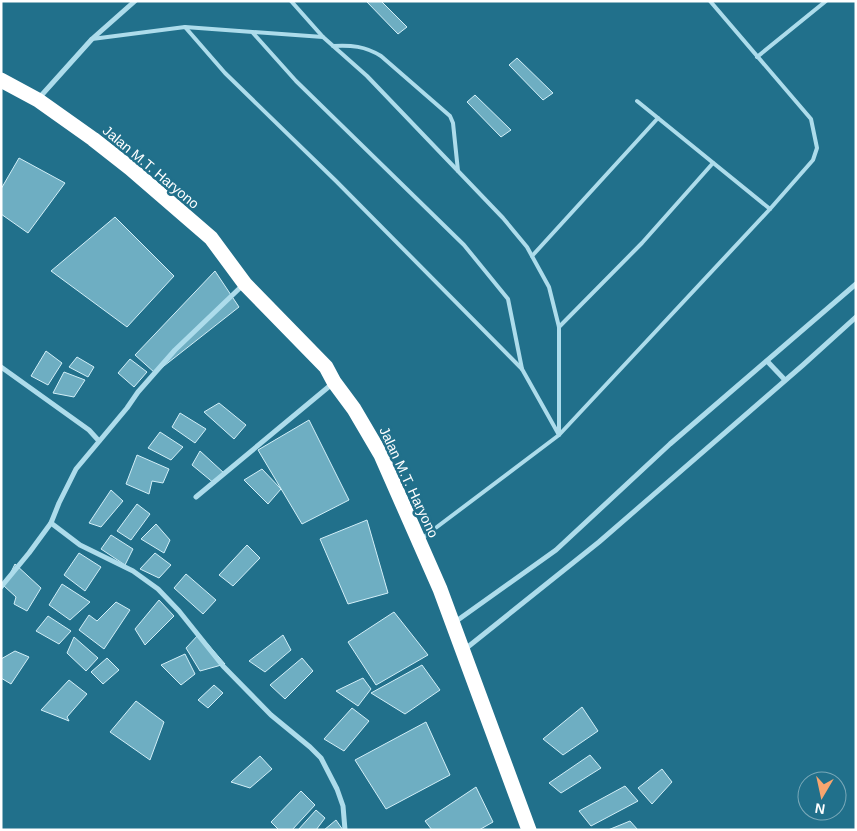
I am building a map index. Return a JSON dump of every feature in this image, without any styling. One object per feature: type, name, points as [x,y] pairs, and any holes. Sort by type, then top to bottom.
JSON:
[{"type":"highway","name":"Jalan M.T. Haryono","points":[[1,80],[38,100],[93,139],[130,168],[211,238],[245,284],[326,367],[381,455],[440,589],[529,830]]},
{"type":"street","points":[[38,100],[92,39],[135,1]]},
{"type":"street","points":[[1,587],[30,553],[51,524],[76,469],[138,392],[175,350],[245,284]]},
{"type":"street","points":[[452,624],[556,550],[670,444],[856,284]]},
{"type":"street","points":[[464,651],[599,542],[856,317]]},
{"type":"street","points":[[768,361],[785,380]]},
{"type":"street","points":[[1,367],[89,430],[99,441]]},
{"type":"street","points":[[196,497],[334,382]]},
{"type":"street","points":[[51,524],[80,545],[134,571],[152,584],[179,610],[224,666],[271,715],[310,746],[321,758],[337,789],[342,806],[344,830]]},
{"type":"lane","points":[[291,1],[323,38],[367,76],[503,218],[527,247],[549,286],[559,327],[559,434]]},
{"type":"lane","points":[[418,540],[559,434],[770,209],[813,160],[817,148],[811,119],[710,1]]},
{"type":"lane","points":[[757,57],[826,1]]},
{"type":"lane","points":[[92,39],[185,27],[323,38]]},
{"type":"lane","points":[[185,27],[225,73],[336,180],[522,369],[559,434]]},
{"type":"lane","points":[[253,33],[296,81],[464,245],[508,299],[522,369]]},
{"type":"lane","points":[[333,46],[352,45],[373,51],[450,116],[453,123],[458,171]]},
{"type":"lane","points":[[637,101],[770,209]]},
{"type":"lane","points":[[532,256],[658,118]]},
{"type":"lane","points":[[559,327],[642,243],[713,163]]},
{"type":"building","points":[[366,1],[381,1],[407,27],[398,34]]},
{"type":"building","points":[[517,58],[553,93],[543,100],[509,65]]},
{"type":"building","points":[[475,95],[511,130],[501,137],[467,102]]},
{"type":"building","points":[[19,158],[65,183],[28,233],[1,214],[1,189]]},
{"type":"building","points":[[115,217],[174,276],[127,327],[51,271]]},
{"type":"building","points":[[215,271],[239,307],[155,373],[135,355]]},
{"type":"building","points":[[46,351],[62,363],[48,385],[31,376]]},
{"type":"building","points":[[77,357],[94,367],[88,377],[69,367]]},
{"type":"building","points":[[130,359],[147,372],[134,387],[118,373]]},
{"type":"building","points":[[64,372],[85,380],[74,397],[53,393]]},
{"type":"building","points":[[219,403],[246,425],[234,439],[204,412]]},
{"type":"building","points":[[180,413],[206,429],[195,443],[172,427]]},
{"type":"building","points":[[309,420],[349,500],[302,524],[258,450]]},
{"type":"building","points":[[160,432],[183,447],[171,460],[148,448]]},
{"type":"building","points":[[200,451],[224,473],[215,484],[192,465]]},
{"type":"building","points":[[137,455],[169,469],[163,483],[152,481],[149,494],[126,484]]},
{"type":"building","points":[[262,469],[281,489],[268,504],[244,480]]},
{"type":"building","points":[[111,490],[123,501],[101,527],[89,523]]},
{"type":"building","points":[[137,504],[150,514],[131,540],[117,531]]},
{"type":"building","points":[[367,520],[388,593],[348,604],[320,539]]},
{"type":"building","points":[[156,524],[170,540],[164,553],[141,539]]},
{"type":"building","points":[[111,535],[133,549],[125,565],[101,549]]},
{"type":"building","points":[[247,545],[260,558],[233,586],[219,575]]},
{"type":"building","points":[[79,553],[101,567],[85,591],[64,575]]},
{"type":"building","points":[[155,553],[171,565],[159,578],[140,569]]},
{"type":"building","points":[[15,564],[41,588],[27,611],[14,604],[16,597],[4,586]]},
{"type":"building","points":[[186,574],[216,600],[203,614],[174,588]]},
{"type":"building","points":[[62,584],[90,602],[70,620],[49,605]]},
{"type":"building","points":[[159,600],[174,616],[145,645],[135,629]]},
{"type":"building","points":[[116,602],[130,610],[104,649],[79,630],[89,615],[97,621]]},
{"type":"building","points":[[394,612],[428,655],[376,685],[348,642]]},
{"type":"building","points":[[48,616],[71,631],[59,644],[36,631]]},
{"type":"building","points":[[199,634],[225,664],[200,671],[186,648]]},
{"type":"building","points":[[283,635],[291,650],[265,672],[249,661]]},
{"type":"building","points":[[74,637],[98,658],[86,671],[67,653]]},
{"type":"building","points":[[15,651],[29,657],[11,684],[1,678],[1,659]]},
{"type":"building","points":[[185,654],[195,674],[181,685],[161,665]]},
{"type":"building","points":[[107,658],[119,670],[103,684],[91,672]]},
{"type":"building","points":[[302,658],[313,671],[285,699],[270,685]]},
{"type":"building","points":[[422,665],[440,690],[405,714],[371,693]]},
{"type":"building","points":[[363,678],[371,689],[358,706],[336,691]]},
{"type":"building","points":[[69,680],[87,694],[67,717],[69,721],[41,710]]},
{"type":"building","points":[[214,685],[223,693],[208,708],[198,700]]},
{"type":"building","points":[[136,701],[164,722],[150,760],[110,732]]},
{"type":"building","points":[[582,707],[598,731],[563,755],[543,739]]},
{"type":"building","points":[[352,708],[369,721],[344,751],[324,739]]},
{"type":"building","points":[[426,722],[450,775],[386,809],[355,760]]},
{"type":"building","points":[[590,755],[601,768],[561,793],[549,783]]},
{"type":"building","points":[[260,756],[272,769],[250,788],[231,782]]},
{"type":"building","points":[[662,769],[672,782],[652,804],[638,788]]},
{"type":"building","points":[[625,786],[638,801],[591,826],[579,811]]},
{"type":"building","points":[[476,787],[493,822],[479,830],[432,830],[425,821]]},
{"type":"building","points":[[301,791],[315,805],[292,830],[279,830],[271,822]]},
{"type":"building","points":[[316,810],[325,818],[316,830],[298,830]]},
{"type":"building","points":[[336,820],[343,830],[324,830]]},
{"type":"building","points":[[630,821],[638,830],[608,830]]}]
